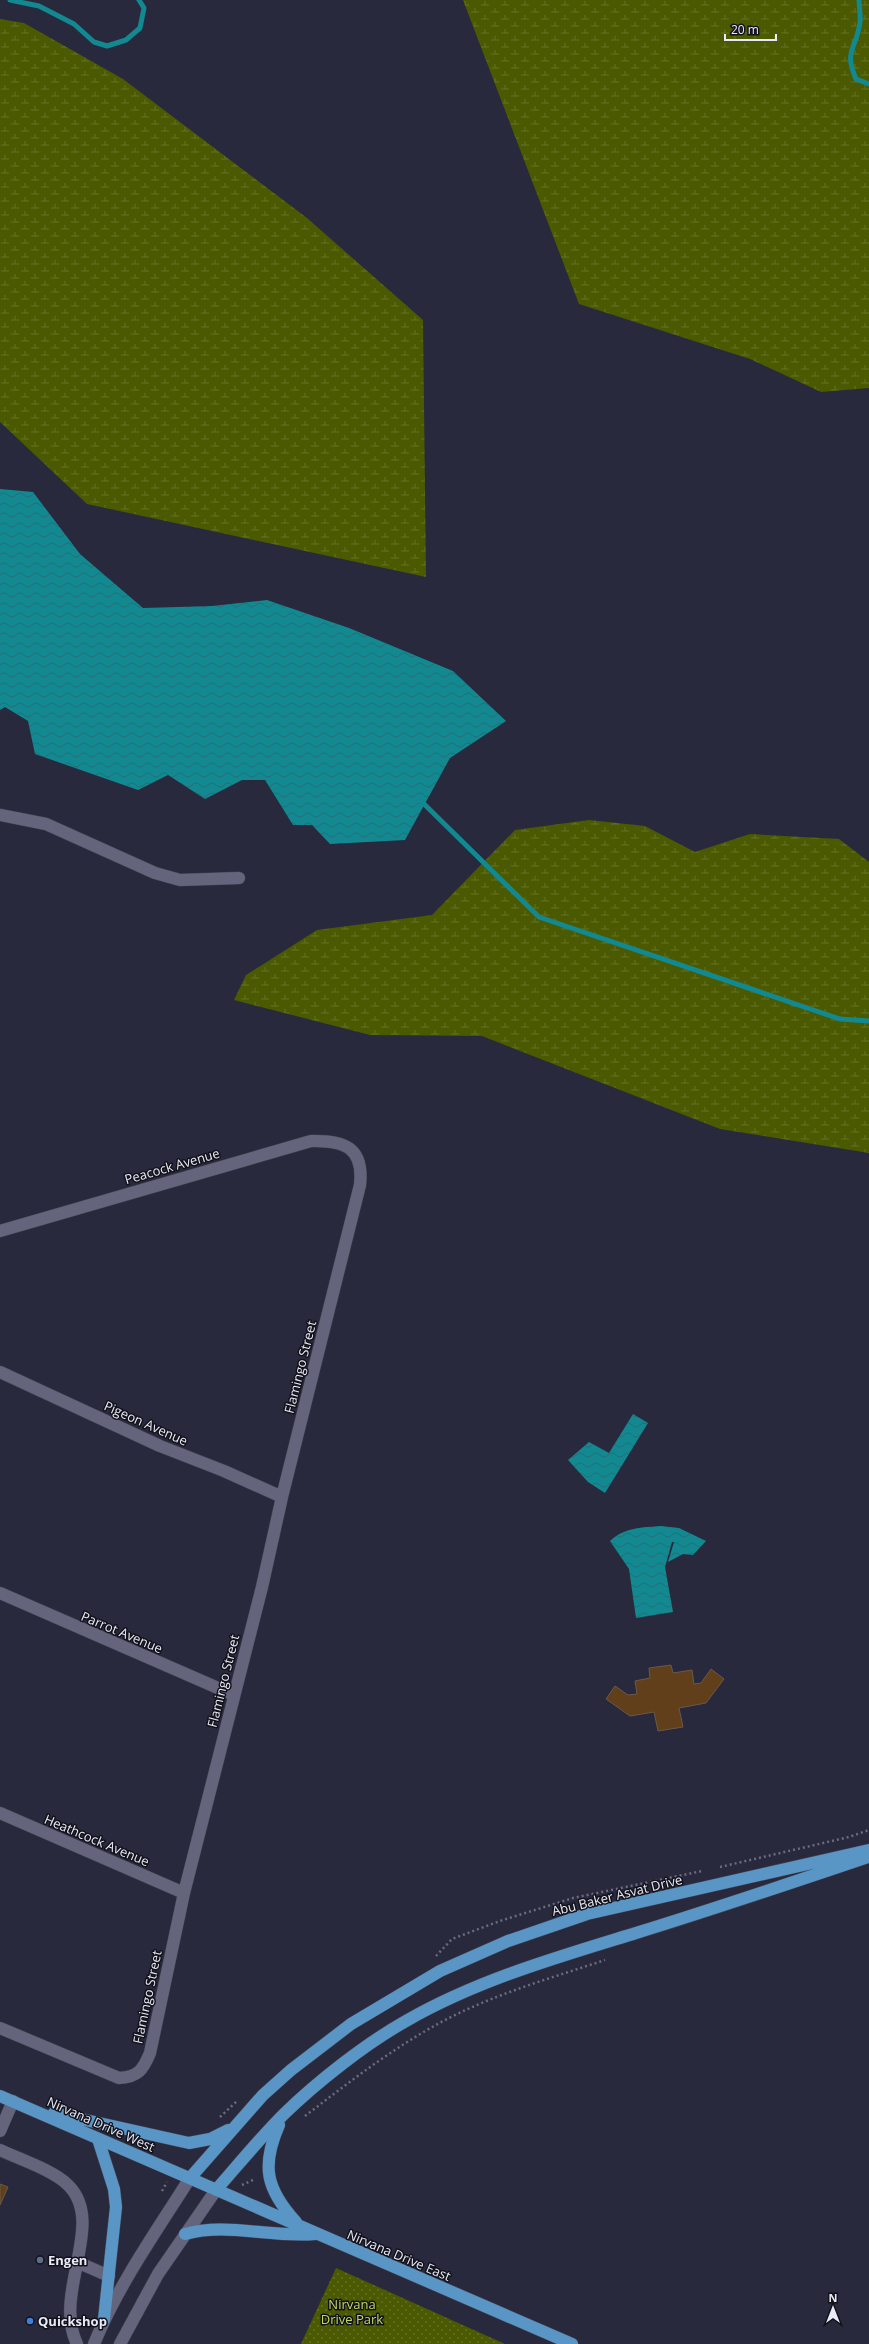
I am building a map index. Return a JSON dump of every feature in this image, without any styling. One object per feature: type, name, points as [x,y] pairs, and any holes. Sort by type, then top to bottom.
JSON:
[{"type":"main road","name":"Abu Baker Asvat Drive","points":[[190,2178],[234,2127],[280,2080],[345,2029],[407,1989],[468,1958],[521,1936],[587,1914],[869,1850]]},
{"type":"main road","points":[[216,2190],[284,2114],[368,2046],[406,2021],[486,1983],[589,1946],[770,1891],[869,1857]]},
{"type":"main road","name":"Nirvana Drive West","points":[[0,2096],[216,2190]]},
{"type":"main road","points":[[35,2110],[189,2143],[210,2139],[234,2127]]},
{"type":"main road","points":[[284,2114],[270,2145],[270,2174],[275,2195],[299,2225]]},
{"type":"main road","points":[[98,2139],[114,2189],[115,2226],[104,2319]]},
{"type":"main road","name":"Nirvana Drive East","points":[[216,2190],[572,2344]]},
{"type":"main road","points":[[185,2234],[212,2228],[270,2234],[315,2234]]},
{"type":"street","points":[[0,815],[46,824],[155,873],[180,880],[239,878]]},
{"type":"street","name":"Peacock Avenue","points":[[0,1231],[310,1141],[326,1140],[341,1144],[352,1151]]},
{"type":"street","name":"Flamingo Street","points":[[0,2028],[119,2078],[130,2077],[138,2074],[150,2053],[184,1893],[262,1587],[282,1497],[360,1185],[360,1160],[352,1151]]},
{"type":"street","name":"Pigeon Avenue","points":[[0,1372],[160,1446],[224,1471],[282,1497]]},
{"type":"street","name":"Parrot Avenue","points":[[0,1594],[234,1695]]},
{"type":"street","name":"Heathcock Avenue","points":[[0,1813],[184,1893]]},
{"type":"street","points":[[0,2131],[13,2101]]},
{"type":"street","points":[[0,2150],[67,2184],[74,2193],[83,2214],[83,2232],[71,2282],[69,2305],[70,2322],[77,2344]]},
{"type":"street","points":[[94,2344],[104,2319],[190,2178]]},
{"type":"street","points":[[120,2344],[158,2274],[216,2190]]},
{"type":"street","points":[[77,2262],[109,2276]]},
{"type":"path","points":[[299,2121],[369,2066],[453,2016],[507,1992],[610,1958]]},
{"type":"path","points":[[232,2196],[244,2183],[270,2174]]},
{"type":"green space","points":[[463,0],[869,0],[869,388],[821,392],[750,359],[579,304]]},
{"type":"green space","points":[[0,19],[24,23],[123,79],[307,218],[423,320],[426,577],[87,504],[0,422]]},
{"type":"green space","points":[[589,820],[645,826],[695,852],[750,834],[839,839],[869,862],[869,1153],[720,1129],[482,1036],[370,1035],[234,1000],[246,975],[317,930],[432,915],[515,830]]},
{"type":"green space","name":"Nirvana Drive Park","points":[[336,2268],[505,2344],[301,2344]]},
{"type":"water","points":[[0,489],[33,492],[80,554],[143,608],[212,606],[267,600],[349,628],[453,671],[506,721],[450,758],[405,840],[330,844],[312,825],[293,825],[265,780],[242,780],[205,799],[168,775],[138,790],[35,754],[28,721],[5,707],[0,710]]},
{"type":"water","points":[[633,1414],[648,1423],[605,1493],[588,1482],[568,1460],[589,1442],[609,1453]]},
{"type":"water","points":[[661,1526],[679,1528],[706,1541],[693,1555],[683,1554],[668,1562],[674,1542],[672,1542],[665,1567],[673,1612],[636,1618],[629,1569],[610,1541],[621,1533],[627,1531]]},
{"type":"building","points":[[671,1665],[673,1673],[692,1670],[694,1684],[701,1683],[711,1669],[724,1679],[706,1703],[679,1708],[683,1727],[658,1731],[654,1712],[630,1716],[606,1699],[615,1686],[628,1695],[637,1694],[635,1681],[650,1678],[649,1668]]},
{"type":"building","points":[[0,2184],[8,2187],[0,2205]]},
{"type":"waterway","points":[[10,0],[39,6],[74,24],[94,42],[107,46],[126,40],[140,28],[144,8],[139,0]]},
{"type":"waterway","points":[[859,0],[860,22],[852,49],[851,62],[856,79],[869,84]]},
{"type":"waterway","points":[[421,801],[539,917],[840,1019],[869,1021]]},
{"type":"place","name":"Engen","points":[[40,2260]]},
{"type":"place","name":"Quickshop","points":[[30,2321]]}]
